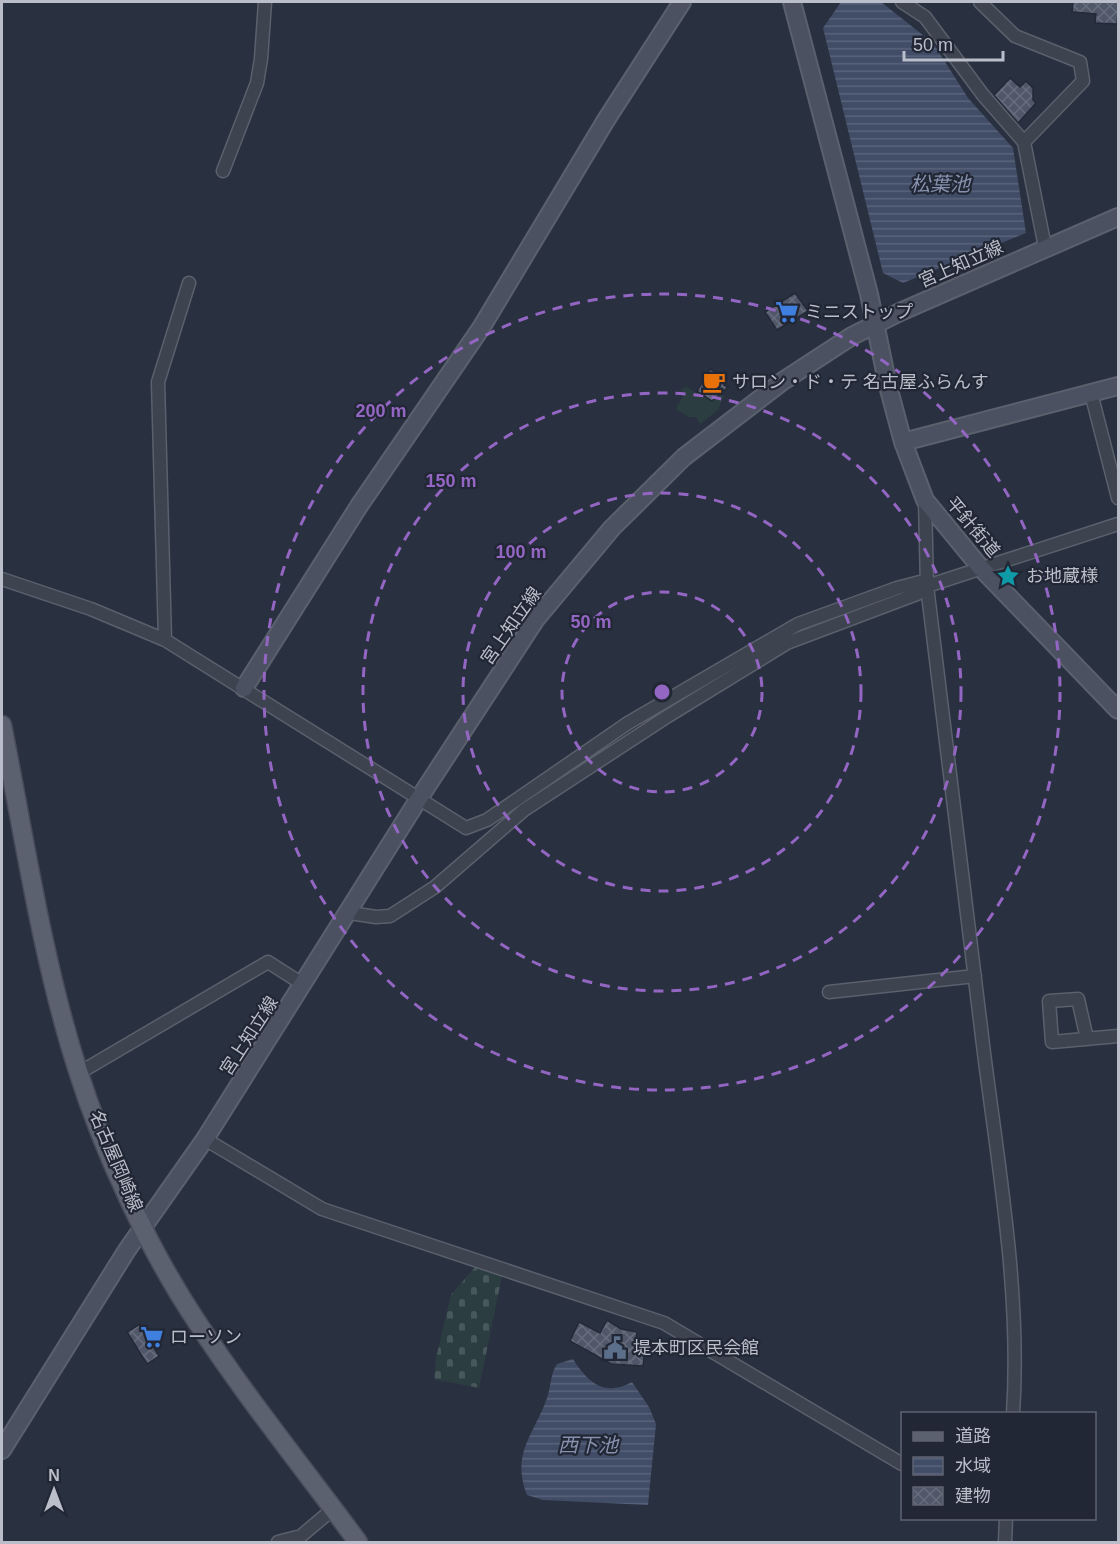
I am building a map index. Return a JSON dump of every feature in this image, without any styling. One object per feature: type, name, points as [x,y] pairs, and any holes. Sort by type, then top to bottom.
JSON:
[{"type":"main road","name":"名古屋岡崎線","points":[[2,724],[46,947],[79,1073],[114,1163],[144,1226],[196,1321],[357,1542]]},
{"type":"street","points":[[223,171],[256,83],[261,59],[265,2]]},
{"type":"street","points":[[244,688],[358,506],[481,328],[606,120],[682,2]]},
{"type":"street","name":"平針街道","points":[[792,2],[839,174],[888,386],[903,442],[925,500],[980,567],[1119,710]]},
{"type":"street","points":[[902,2],[925,17],[983,95],[1024,142],[1045,248]]},
{"type":"street","points":[[980,2],[1015,36],[1080,62],[1083,81],[1024,142]]},
{"type":"street","name":"宮上知立線","points":[[2,1450],[144,1226],[205,1139],[304,985],[418,800],[536,619],[612,528],[684,457],[783,381],[852,336],[1045,248],[1119,217]]},
{"type":"street","points":[[165,640],[158,382],[189,283]]},
{"type":"street","points":[[903,442],[1119,386]]},
{"type":"street","points":[[1091,393],[1113,452],[1119,498]]},
{"type":"street","points":[[925,500],[927,586],[1015,1329],[1017,1358],[1013,1412]]},
{"type":"street","points":[[350,913],[390,916],[435,887],[524,810],[668,716],[788,643],[917,594],[927,586],[1119,524]]},
{"type":"street","points":[[2,579],[92,609],[165,640],[466,828],[487,820],[628,723],[798,624],[897,588],[920,582],[927,586]]},
{"type":"street","points":[[79,1073],[268,962],[304,985]]},
{"type":"street","points":[[829,992],[975,976]]},
{"type":"street","points":[[1087,1039],[1119,1036]]},
{"type":"street","points":[[205,1139],[322,1209],[664,1323],[901,1463]]},
{"type":"street","points":[[278,1542],[301,1536],[333,1509]]},
{"type":"street","points":[[1002,1521],[1005,1542]]},
{"type":"green space","points":[[686,387],[711,401],[721,394],[724,396],[718,410],[700,424],[696,417],[689,417],[676,409],[683,396],[681,390]]},
{"type":"green space","points":[[476,1266],[502,1276],[479,1388],[434,1379],[436,1358],[451,1295]]},
{"type":"water","name":"松葉池","points":[[841,2],[881,2],[933,43],[968,98],[1013,148],[1026,233],[903,283],[883,273],[823,28]]},
{"type":"water","name":"西下池","points":[[573,1359],[591,1381],[605,1388],[614,1388],[632,1382],[649,1407],[656,1424],[648,1505],[543,1500],[527,1495],[521,1467],[523,1454],[548,1395],[555,1367],[557,1364]]},
{"type":"building","points":[[1073,2],[1119,2],[1117,24],[1095,23],[1096,14],[1072,12]]},
{"type":"building","points":[[1010,78],[1020,87],[1026,81],[1033,88],[1033,100],[1036,103],[1018,123],[994,95]]},
{"type":"building","name":"ミニストップ","points":[[795,293],[808,311],[777,330],[765,312]]},
{"type":"building","name":"サロン・ド・テ 名古屋ふらんす","points":[[710,369],[727,378],[724,385],[728,387],[712,401],[697,391]]},
{"type":"building","name":"堤本町区民会館","points":[[607,1320],[621,1329],[637,1332],[636,1340],[646,1342],[643,1366],[611,1364],[570,1341],[579,1322],[600,1333]]},
{"type":"building","points":[[140,1324],[159,1356],[147,1364],[127,1332]]},
{"type":"place","name":"ミニストップ","points":[[787,312]]},
{"type":"place","name":"サロン・ド・テ 名古屋ふらんす","points":[[714,382]]},
{"type":"place","name":"お地蔵様","points":[[1008,576]]},
{"type":"place","name":"ローソン","points":[[152,1337]]},
{"type":"place","name":"堤本町区民会館","points":[[615,1348]]}]
